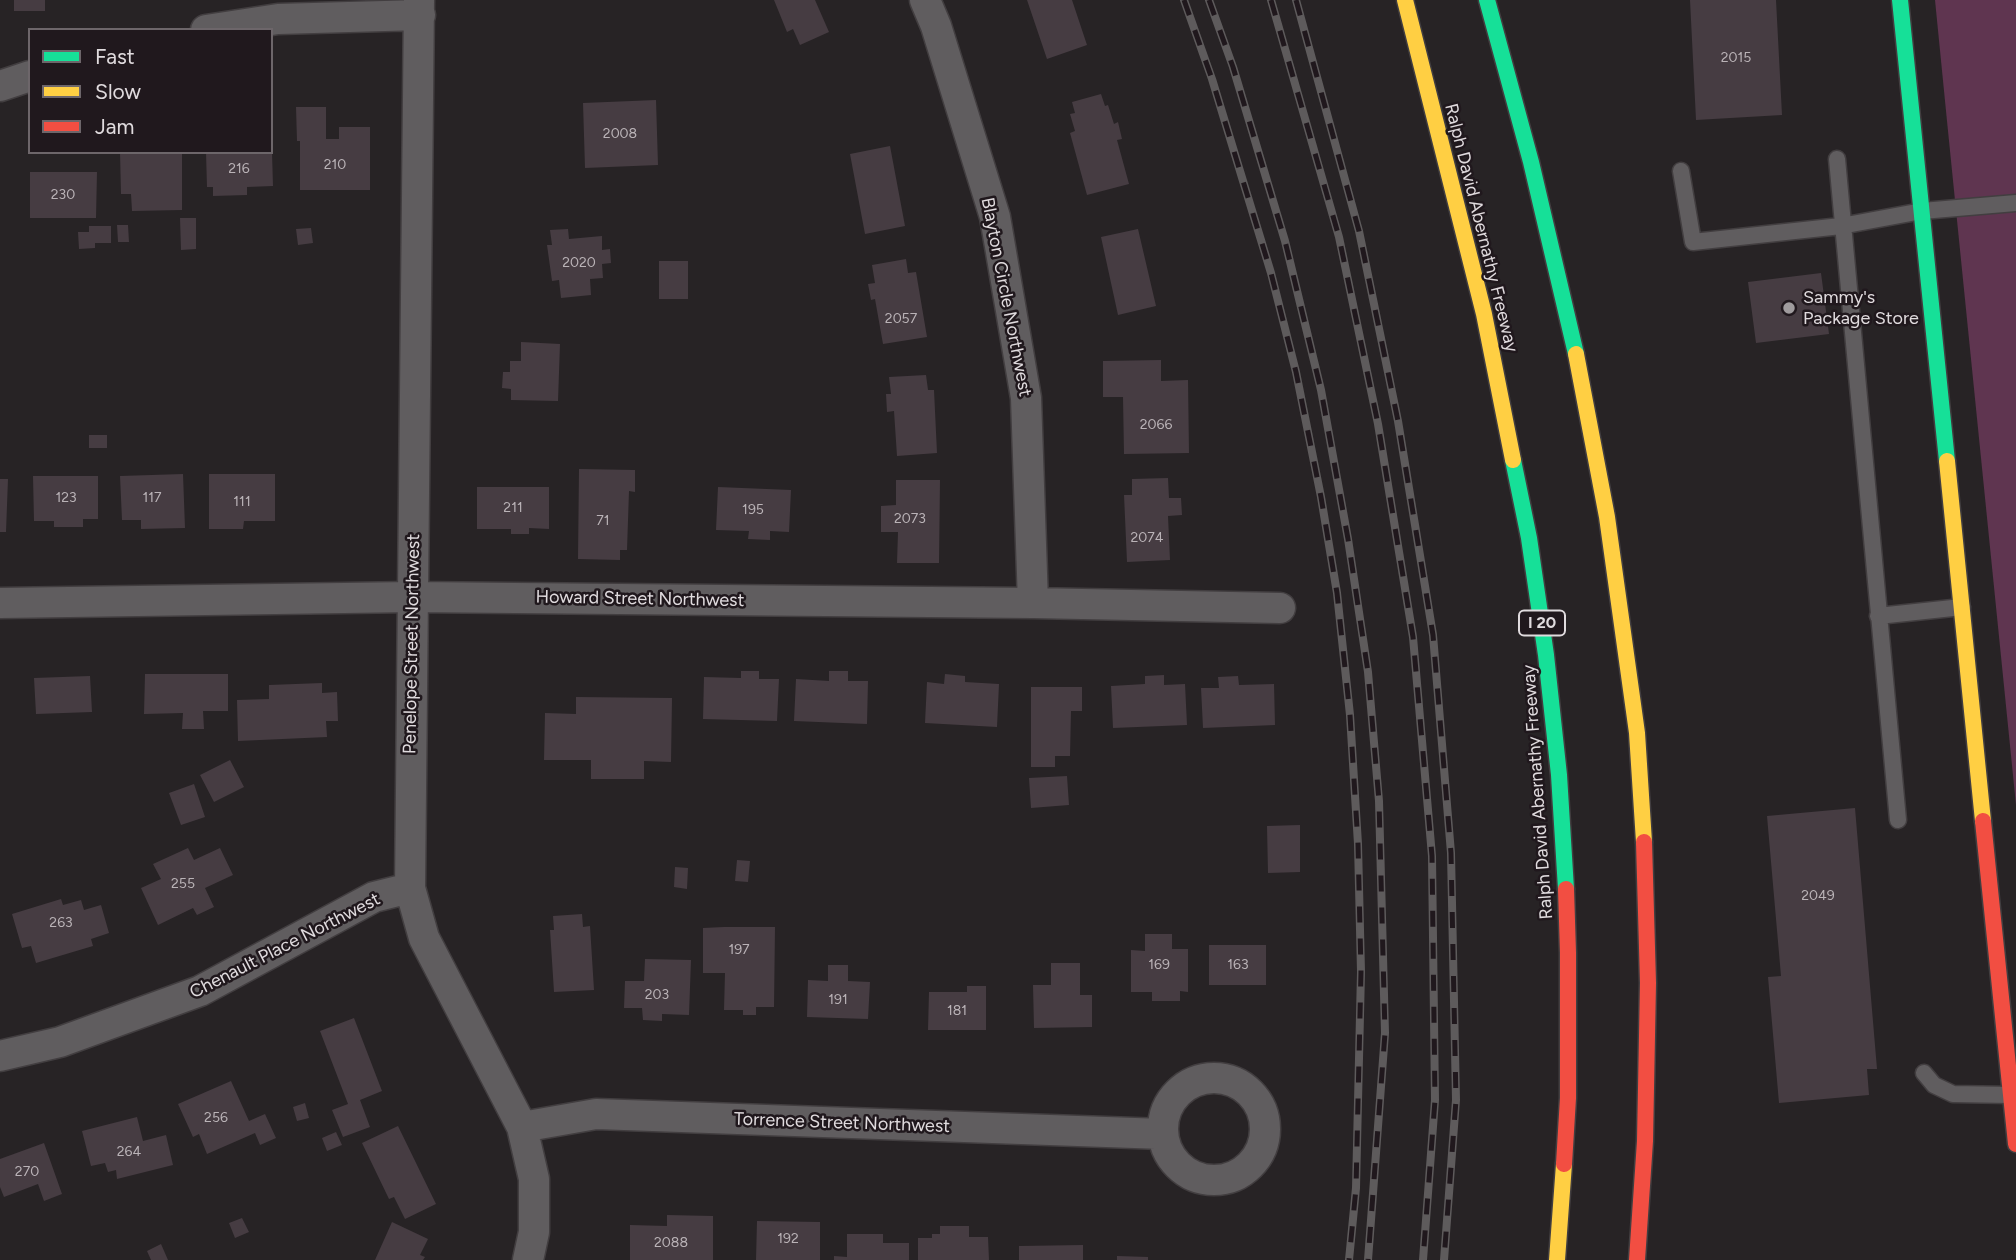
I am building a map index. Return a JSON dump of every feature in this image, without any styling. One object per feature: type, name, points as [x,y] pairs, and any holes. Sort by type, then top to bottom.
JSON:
[{"type":"main road","name":"Ralph David Abernathy Freeway","points":[[1405,0],[1484,314],[1529,538],[1546,656],[1560,787],[1568,953],[1568,1098],[1557,1260]]},
{"type":"main road","points":[[1487,0],[1531,162],[1574,342],[1607,517],[1637,733],[1645,858],[1648,983],[1645,1141],[1637,1260]]},
{"type":"main road","points":[[1900,0],[2016,1144]]},
{"type":"street","name":"Blayton Circle Northwest","points":[[925,0],[936,26],[995,217],[1026,398],[1033,603]]},
{"type":"street","points":[[219,28],[278,19],[419,8]]},
{"type":"street","name":"Penelope Street Northwest","points":[[419,8],[410,888],[424,938],[522,1128],[534,1179],[534,1231],[528,1260]]},
{"type":"street","points":[[0,86],[28,77]]},
{"type":"street","name":"Howard Street Northwest","points":[[0,603],[412,597],[1280,608]]},
{"type":"street","name":"Chenault Place Northwest","points":[[0,1056],[60,1042],[200,991],[374,897],[410,888]]},
{"type":"street","name":"Torrence Street Northwest","points":[[522,1128],[596,1114],[1163,1134]]},
{"type":"lane","points":[[1836,159],[1898,820]]},
{"type":"lane","points":[[1681,171],[1693,242],[1842,226],[1922,211],[2016,203]]},
{"type":"lane","points":[[1878,616],[1962,607]]},
{"type":"lane","points":[[1924,1073],[1934,1085],[1953,1094],[2011,1095]]},
{"type":"shaded area","points":[[1935,0],[2016,0],[2016,805],[1947,121]]},
{"type":"building","points":[[14,0],[45,0],[45,11],[14,11]]},
{"type":"building","points":[[774,0],[815,0],[829,32],[800,45],[793,29],[787,32]]},
{"type":"building","points":[[1027,0],[1072,0],[1087,45],[1047,59]]},
{"type":"building","points":[[1690,0],[1776,0],[1782,115],[1696,120]]},
{"type":"building","points":[[1101,94],[1114,124],[1118,122],[1122,139],[1117,140],[1129,184],[1087,195],[1070,133],[1075,131],[1070,114],[1075,113],[1072,102]]},
{"type":"building","points":[[656,100],[658,165],[585,168],[583,103]]},
{"type":"building","points":[[296,107],[326,107],[326,139],[339,139],[339,127],[370,127],[370,190],[300,190],[300,141],[297,141]]},
{"type":"building","points":[[890,146],[905,226],[865,234],[850,154]]},
{"type":"building","points":[[120,154],[182,154],[182,210],[132,211],[131,194],[121,194]]},
{"type":"building","points":[[206,154],[272,154],[273,186],[247,187],[247,195],[213,196],[213,187],[207,187]]},
{"type":"building","points":[[30,172],[97,172],[96,218],[30,218]]},
{"type":"building","points":[[180,218],[196,218],[196,249],[181,250]]},
{"type":"building","points":[[117,225],[128,225],[129,242],[118,242]]},
{"type":"building","points":[[89,226],[111,226],[111,243],[95,243],[95,248],[79,249],[78,232],[89,232]]},
{"type":"building","points":[[311,228],[313,243],[298,245],[296,229]]},
{"type":"building","points":[[568,229],[569,239],[602,236],[602,250],[610,249],[611,263],[602,264],[603,278],[590,279],[591,295],[561,298],[559,280],[552,281],[547,245],[552,245],[550,230]]},
{"type":"building","points":[[1138,229],[1156,306],[1118,315],[1101,237]]},
{"type":"building","points":[[906,259],[908,273],[916,272],[927,337],[883,344],[875,299],[871,300],[868,284],[875,283],[872,265]]},
{"type":"building","points":[[659,261],[688,261],[688,299],[659,299]]},
{"type":"building","name":"Sammy's Package Store","points":[[1821,273],[1829,334],[1756,343],[1748,282]]},
{"type":"building","points":[[521,342],[560,344],[558,401],[511,400],[511,389],[502,388],[503,372],[510,372],[510,361],[521,361]]},
{"type":"building","points":[[1161,360],[1161,381],[1188,380],[1189,453],[1124,454],[1123,397],[1103,397],[1103,361]]},
{"type":"building","points":[[926,375],[928,390],[934,390],[937,453],[897,456],[894,411],[887,412],[886,394],[891,394],[889,377]]},
{"type":"building","points":[[89,435],[107,435],[107,448],[89,448]]},
{"type":"building","points":[[579,469],[635,470],[635,492],[629,491],[627,550],[620,550],[620,560],[578,559]]},
{"type":"building","points":[[183,474],[185,528],[141,529],[141,520],[122,520],[120,476]]},
{"type":"building","points":[[209,474],[275,474],[275,521],[244,521],[243,529],[209,529]]},
{"type":"building","points":[[33,476],[98,476],[98,519],[83,519],[83,527],[54,527],[54,521],[34,521]]},
{"type":"building","points":[[1168,478],[1169,498],[1181,498],[1182,515],[1168,516],[1170,560],[1127,562],[1124,495],[1132,495],[1132,479]]},
{"type":"building","points":[[0,479],[8,479],[6,532],[0,532]]},
{"type":"building","points":[[896,480],[940,480],[939,563],[897,563],[898,532],[881,532],[881,506],[896,505]]},
{"type":"building","points":[[477,487],[549,487],[549,529],[529,528],[529,534],[511,534],[511,529],[477,529]]},
{"type":"building","points":[[718,487],[791,490],[789,532],[770,531],[770,540],[748,539],[749,531],[716,530]]},
{"type":"building","points":[[741,671],[759,671],[759,679],[779,679],[777,721],[703,719],[704,677],[741,678]]},
{"type":"building","points":[[829,671],[848,671],[848,681],[868,681],[867,724],[794,721],[796,679],[829,681]]},
{"type":"building","points":[[145,674],[228,674],[228,711],[203,711],[204,729],[182,729],[183,713],[144,714]]},
{"type":"building","points":[[945,674],[965,676],[965,682],[999,684],[997,727],[925,723],[927,682],[944,684]]},
{"type":"building","points":[[1164,675],[1164,685],[1185,684],[1187,725],[1113,728],[1111,686],[1145,684],[1145,676]]},
{"type":"building","points":[[90,676],[92,712],[36,714],[34,678]]},
{"type":"building","points":[[1238,676],[1239,685],[1274,684],[1275,725],[1203,728],[1201,688],[1219,688],[1218,677]]},
{"type":"building","points":[[322,683],[322,693],[337,692],[338,721],[326,721],[327,737],[238,741],[237,700],[269,699],[269,685]]},
{"type":"building","points":[[1031,687],[1082,687],[1082,711],[1071,711],[1070,756],[1055,756],[1055,767],[1031,767]]},
{"type":"building","points":[[576,697],[672,698],[671,762],[644,761],[644,779],[591,779],[591,760],[544,760],[545,713],[576,714]]},
{"type":"building","points":[[230,760],[244,787],[214,802],[200,775]]},
{"type":"building","points":[[1067,776],[1069,805],[1031,808],[1029,778]]},
{"type":"building","points":[[194,784],[205,817],[181,825],[169,793]]},
{"type":"building","points":[[1855,808],[1877,1069],[1867,1069],[1869,1095],[1779,1103],[1768,977],[1781,976],[1767,816]]},
{"type":"building","points":[[1300,825],[1300,872],[1268,873],[1267,826]]},
{"type":"building","points":[[188,848],[194,860],[220,848],[233,875],[205,888],[214,907],[197,915],[193,908],[158,925],[141,888],[161,879],[153,864]]},
{"type":"building","points":[[737,860],[750,861],[748,882],[735,881]]},
{"type":"building","points":[[675,867],[688,868],[687,889],[674,887]]},
{"type":"building","points":[[61,899],[63,905],[81,900],[84,910],[101,905],[109,933],[91,939],[93,946],[36,963],[31,946],[22,948],[12,914]]},
{"type":"building","points":[[582,914],[583,927],[590,926],[594,990],[554,992],[550,930],[554,930],[553,916]]},
{"type":"building","points":[[775,927],[774,1007],[756,1007],[756,1015],[743,1015],[743,1010],[724,1010],[725,973],[703,973],[703,928]]},
{"type":"building","points":[[1145,934],[1172,934],[1172,949],[1188,949],[1188,992],[1180,991],[1180,1001],[1152,1001],[1152,992],[1131,992],[1131,950],[1145,951]]},
{"type":"building","points":[[1209,945],[1266,945],[1266,985],[1209,985]]},
{"type":"building","points":[[645,959],[691,960],[689,1015],[662,1014],[662,1021],[643,1020],[642,1008],[624,1008],[625,981],[644,981]]},
{"type":"building","points":[[1051,963],[1080,963],[1080,995],[1092,995],[1092,1027],[1034,1028],[1033,985],[1051,985]]},
{"type":"building","points":[[828,965],[848,965],[848,981],[870,982],[868,1019],[807,1017],[808,980],[828,981]]},
{"type":"building","points":[[967,986],[986,986],[986,1030],[928,1030],[929,992],[967,992]]},
{"type":"building","points":[[354,1018],[382,1091],[360,1100],[370,1127],[343,1137],[332,1110],[348,1104],[320,1031]]},
{"type":"building","points":[[231,1081],[249,1121],[265,1114],[276,1138],[260,1145],[255,1133],[207,1154],[199,1134],[193,1137],[178,1104]]},
{"type":"building","points":[[305,1103],[309,1118],[297,1121],[293,1107]]},
{"type":"building","points":[[137,1117],[143,1141],[166,1135],[173,1165],[117,1179],[116,1170],[108,1172],[105,1163],[91,1166],[82,1131]]},
{"type":"building","points":[[398,1126],[436,1204],[405,1219],[394,1197],[389,1199],[362,1143]]},
{"type":"building","points":[[336,1132],[342,1145],[327,1151],[322,1138]]},
{"type":"building","points":[[44,1143],[62,1194],[44,1201],[38,1184],[4,1197],[0,1187],[0,1159]]},
{"type":"building","points":[[667,1215],[713,1216],[713,1260],[630,1260],[630,1225],[667,1226]]},
{"type":"building","points":[[242,1218],[249,1232],[235,1238],[229,1223]]},
{"type":"building","points":[[757,1221],[820,1222],[820,1260],[756,1260]]},
{"type":"building","points":[[392,1222],[428,1239],[420,1255],[425,1257],[423,1260],[375,1260]]},
{"type":"building","points":[[940,1226],[969,1226],[969,1237],[988,1237],[989,1260],[918,1260],[918,1238],[932,1238],[932,1234],[940,1234]]},
{"type":"building","points":[[847,1234],[883,1234],[883,1243],[909,1243],[909,1260],[834,1260],[834,1256],[847,1257]]},
{"type":"building","points":[[161,1244],[168,1260],[151,1260],[147,1251]]},
{"type":"building","points":[[1083,1245],[1083,1260],[1019,1260],[1019,1246]]},
{"type":"building","points":[[1117,1256],[1148,1257],[1148,1260],[1117,1260]]},
{"type":"railway","points":[[1184,0],[1212,79],[1271,273],[1296,372],[1337,593],[1350,715],[1358,844],[1361,972],[1356,1188],[1349,1260]]},
{"type":"railway","points":[[1209,0],[1233,67],[1285,241],[1321,390],[1348,539],[1368,672],[1379,801],[1385,1033],[1368,1260]]},
{"type":"railway","points":[[1271,0],[1339,237],[1378,424],[1413,637],[1432,856],[1435,1100],[1423,1260]]},
{"type":"railway","points":[[1296,0],[1359,231],[1398,421],[1433,635],[1451,853],[1456,1100],[1444,1260]]},
{"type":"traffic: fast","points":[[1487,0],[1531,162],[1576,354]]},
{"type":"traffic: fast","points":[[1900,0],[1947,461]]},
{"type":"traffic: fast","points":[[1513,460],[1529,538],[1546,655],[1559,775],[1566,889]]},
{"type":"traffic: slow","points":[[1405,0],[1484,314],[1513,460]]},
{"type":"traffic: slow","points":[[1576,354],[1607,517],[1637,733],[1644,842]]},
{"type":"traffic: slow","points":[[1947,461],[1983,821]]},
{"type":"traffic: slow","points":[[1557,1260],[1564,1164]]},
{"type":"traffic: jam","points":[[1983,821],[2016,1144]]},
{"type":"traffic: jam","points":[[1637,1260],[1645,1141],[1648,983],[1644,842]]},
{"type":"traffic: jam","points":[[1564,1164],[1568,1098],[1566,889]]},
{"type":"place","name":"Sammy's Package Store","points":[[1789,308]]}]
